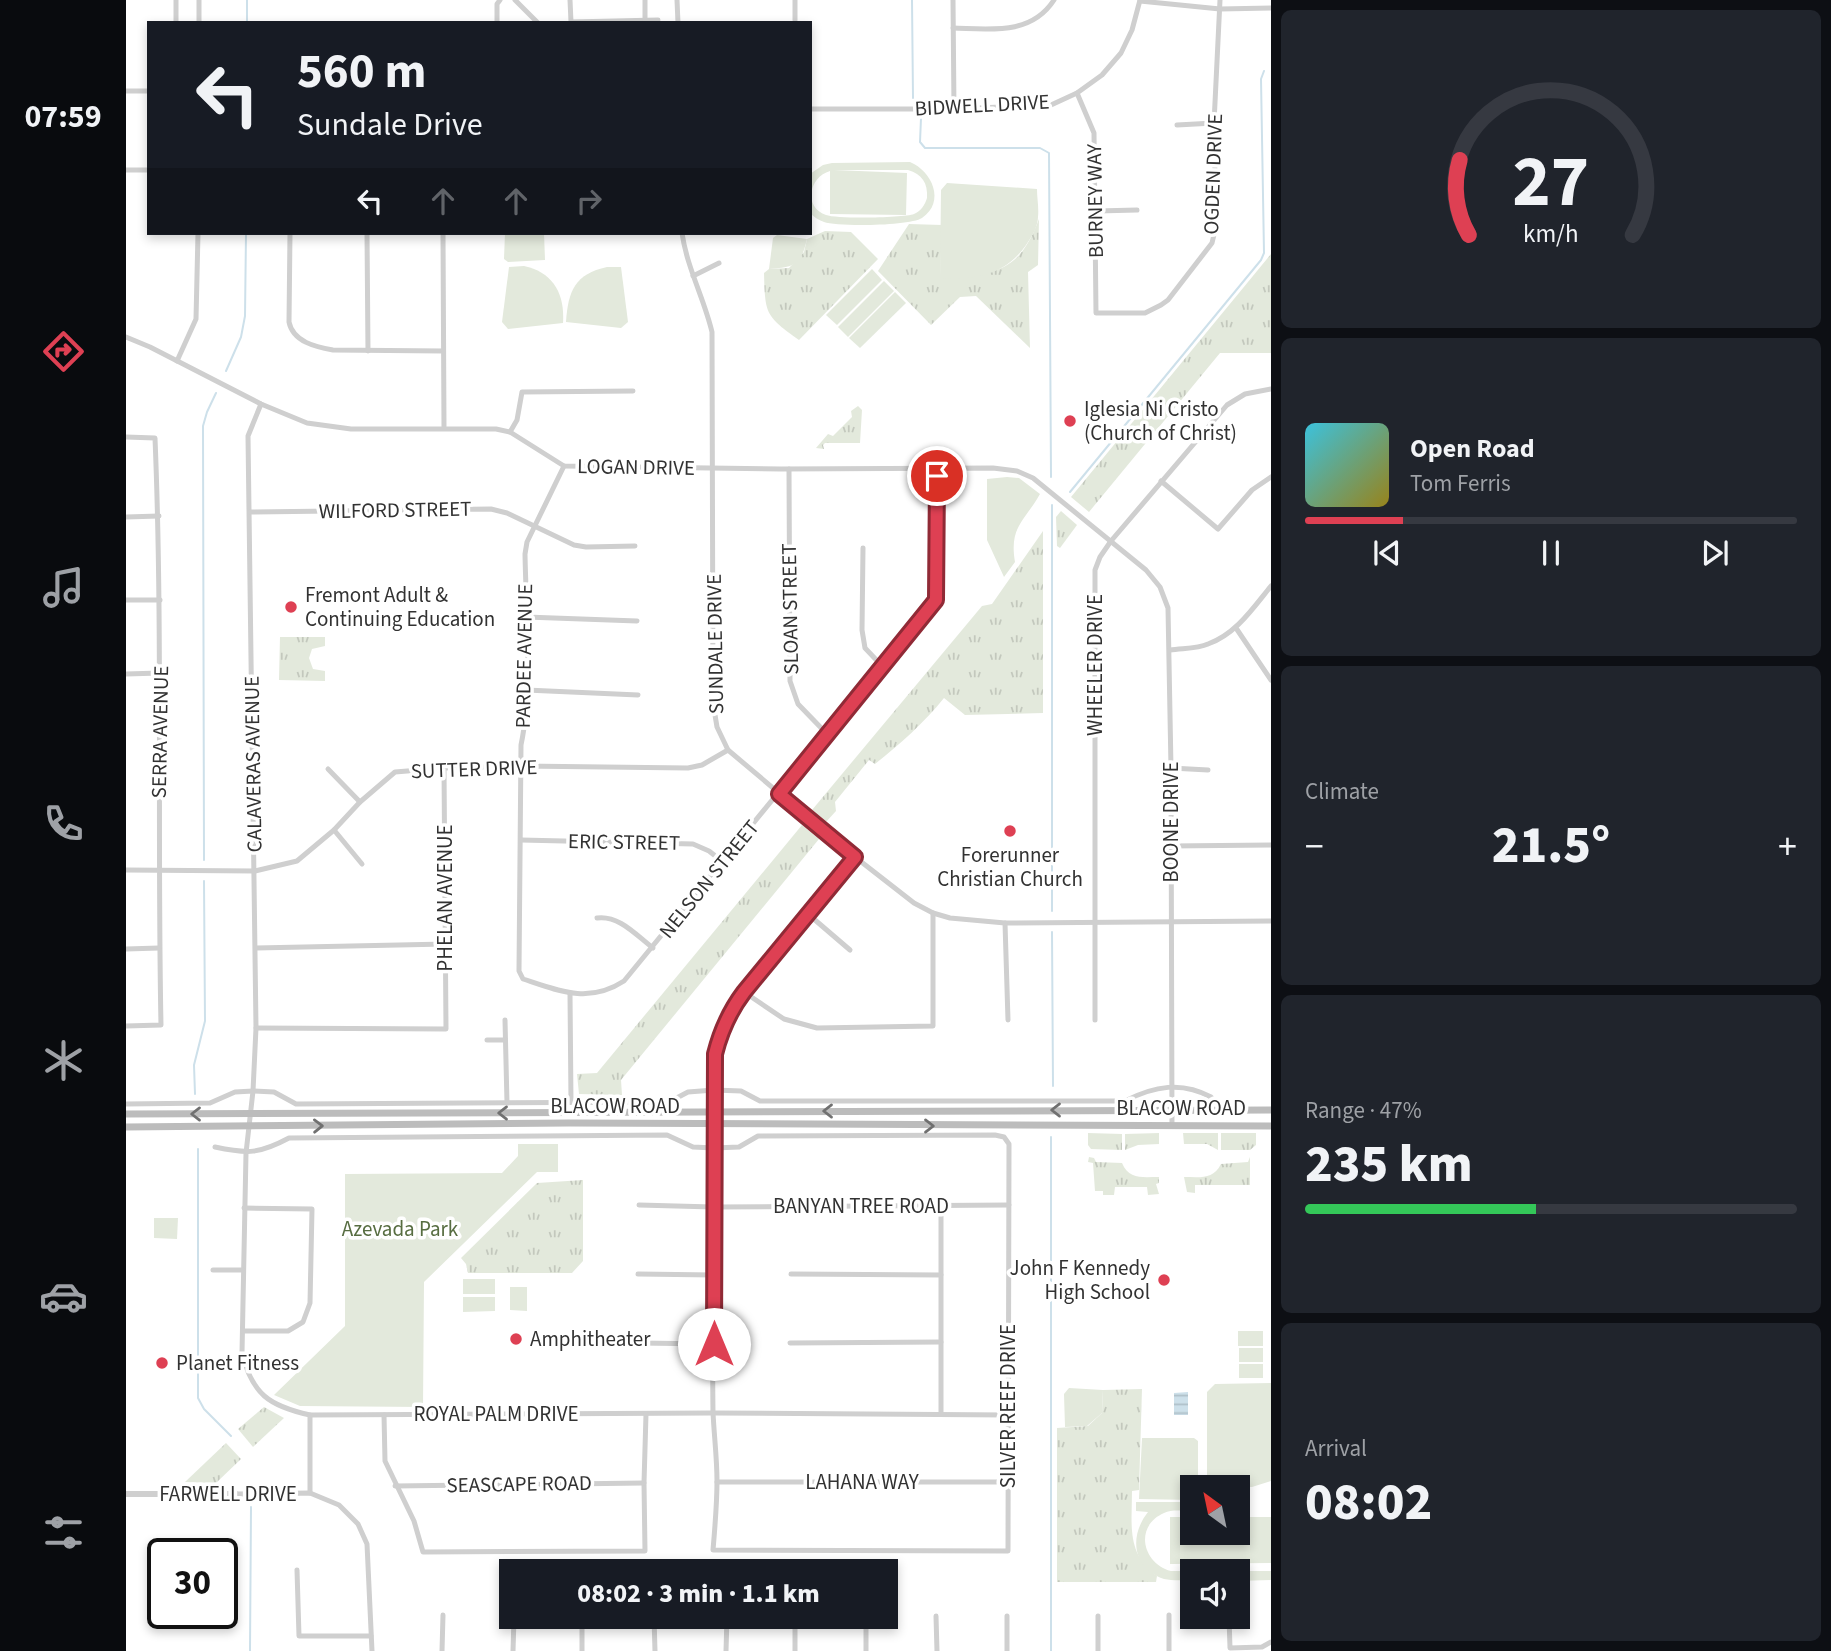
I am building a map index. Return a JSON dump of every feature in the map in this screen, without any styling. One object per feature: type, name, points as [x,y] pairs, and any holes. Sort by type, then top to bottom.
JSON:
[{"type":"main road","name":"BLACOW ROAD","points":[[126,1114],[1271,1110]]},
{"type":"main road","name":"BLACOW ROAD","points":[[126,1127],[714,1124],[1271,1126]]},
{"type":"street","points":[[176,0],[176,21]]},
{"type":"street","points":[[199,0],[199,21]]},
{"type":"street","points":[[497,21],[497,4],[500,0]]},
{"type":"street","points":[[515,0],[536,21]]},
{"type":"street","points":[[570,0],[571,21]]},
{"type":"street","points":[[645,0],[645,20]]},
{"type":"street","points":[[677,0],[678,21]]},
{"type":"street","points":[[795,0],[795,20]]},
{"type":"street","points":[[953,0],[954,109]]},
{"type":"street","points":[[953,28],[1010,29],[1033,20],[1049,8],[1054,0]]},
{"type":"street","name":"OGDEN DRIVE","points":[[1096,313],[1145,313],[1161,305],[1212,243],[1216,226],[1214,123],[1220,0]]},
{"type":"street","points":[[1261,0],[1261,9]]},
{"type":"street","points":[[1140,1],[1220,9],[1271,8]]},
{"type":"street","name":"BIDWELL DRIVE","points":[[812,109],[954,109],[1051,105],[1077,93],[1102,75],[1121,53],[1132,30],[1140,1]]},
{"type":"street","points":[[608,21],[658,20]]},
{"type":"street","points":[[126,91],[147,91]]},
{"type":"street","name":"BURNEY WAY","points":[[1077,93],[1094,133],[1097,211],[1096,313]]},
{"type":"street","points":[[1177,125],[1214,123]]},
{"type":"street","points":[[126,170],[147,170]]},
{"type":"street","points":[[1097,211],[1137,210]]},
{"type":"street","points":[[177,361],[196,319],[198,235]]},
{"type":"street","points":[[290,235],[291,330],[297,337],[333,350],[443,351]]},
{"type":"street","points":[[367,235],[368,351]]},
{"type":"street","points":[[443,235],[444,428]]},
{"type":"street","name":"SUNDALE DRIVE","points":[[682,235],[685,255],[706,306],[712,332],[713,703],[717,727],[727,750]]},
{"type":"street","points":[[692,276],[719,263]]},
{"type":"street","name":"LOGAN DRIVE","points":[[126,337],[261,404],[307,423],[327,427],[482,428],[510,432],[564,466],[993,468],[1017,471],[1033,478],[1111,541]]},
{"type":"street","name":"WHEELER DRIVE","points":[[1095,1020],[1094,570],[1111,541],[1227,405],[1244,394],[1271,389]]},
{"type":"street","points":[[510,432],[517,420],[522,392],[632,391]]},
{"type":"street","name":"CALAVERAS AVENUE","points":[[249,1127],[257,1028],[248,436],[261,404]]},
{"type":"street","name":"SERRA AVENUE","points":[[126,437],[155,438],[160,600],[158,749],[161,1026],[126,1026]]},
{"type":"street","name":"PARDEE AVENUE","points":[[523,979],[519,971],[521,766],[526,690],[525,554],[527,542],[564,466]]},
{"type":"street","name":"NELSON STREET","points":[[523,979],[570,994],[598,993],[613,989],[624,981],[828,735],[936,600],[937,468]]},
{"type":"street","name":"SLOAN STREET","points":[[789,469],[790,681],[798,704],[828,735]]},
{"type":"street","points":[[1161,481],[1218,529],[1252,490],[1271,477]]},
{"type":"street","name":"WILFORD STREET","points":[[250,512],[491,509],[536,525],[574,545],[635,546]]},
{"type":"street","points":[[126,517],[159,516]]},
{"type":"street","name":"BOONE DRIVE","points":[[1111,541],[1146,570],[1160,587],[1168,608],[1172,1126]]},
{"type":"street","points":[[863,548],[862,630],[865,648],[883,667]]},
{"type":"street","points":[[1170,650],[1205,646],[1236,628],[1271,586]]},
{"type":"street","points":[[126,600],[160,600]]},
{"type":"street","points":[[526,617],[637,621]]},
{"type":"street","points":[[1236,628],[1271,680]]},
{"type":"street","points":[[126,674],[160,673]]},
{"type":"street","points":[[526,690],[638,695]]},
{"type":"street","points":[[727,750],[855,857],[914,903],[933,913],[950,918],[1005,923],[1271,920]]},
{"type":"street","name":"SUTTER DRIVE","points":[[126,870],[255,870],[297,861],[395,772],[521,766],[688,768],[702,765],[727,750]]},
{"type":"street","name":"PHELAN AVENUE","points":[[257,1028],[446,1029],[444,768]]},
{"type":"street","points":[[1171,768],[1208,770]]},
{"type":"street","points":[[328,769],[360,802]]},
{"type":"street","points":[[334,830],[362,864]]},
{"type":"street","name":"ERIC STREET","points":[[521,840],[693,844],[709,850],[723,862]]},
{"type":"street","points":[[1170,846],[1271,845]]},
{"type":"street","points":[[717,1482],[713,1413],[715,1054],[722,1027],[730,1011],[855,857]]},
{"type":"street","points":[[744,992],[784,1019],[817,1028],[933,1026],[933,913]]},
{"type":"street","points":[[808,914],[850,950]]},
{"type":"street","points":[[597,918],[606,917],[618,921],[653,947]]},
{"type":"street","points":[[1005,923],[1008,1020]]},
{"type":"street","points":[[256,948],[446,944]]},
{"type":"street","points":[[126,948],[159,948]]},
{"type":"street","points":[[570,994],[571,1102]]},
{"type":"street","points":[[505,1020],[507,1103]]},
{"type":"street","points":[[487,1040],[505,1040]]},
{"type":"street","name":"BLACOW ROAD","points":[[126,1104],[210,1103],[235,1092],[253,1091],[274,1092],[296,1104],[669,1102],[688,1092],[714,1090],[740,1091],[760,1101],[1125,1101],[1147,1089],[1170,1087],[1197,1089],[1211,1097]]},
{"type":"street","name":"ROYAL PALM DRIVE","points":[[249,1127],[242,1270],[242,1353],[248,1376],[262,1395],[285,1410],[310,1415],[1008,1415]]},
{"type":"street","name":"BLACOW ROAD","points":[[215,1147],[246,1153],[271,1148],[289,1138],[667,1135],[693,1147],[714,1148],[739,1147],[758,1136],[1004,1137]]},
{"type":"street","name":"SILVER REEF DRIVE","points":[[717,1482],[713,1550],[1008,1551],[1009,1144],[1004,1137]]},
{"type":"street","name":"BANYAN TREE ROAD","points":[[639,1205],[1009,1205]]},
{"type":"street","points":[[941,1206],[941,1413]]},
{"type":"street","points":[[243,1331],[288,1331],[303,1322],[310,1303],[312,1209],[244,1208]]},
{"type":"street","points":[[213,1270],[242,1270]]},
{"type":"street","points":[[638,1274],[714,1275]]},
{"type":"street","points":[[790,1274],[941,1275]]},
{"type":"street","points":[[790,1343],[941,1342]]},
{"type":"street","points":[[638,1343],[714,1344]]},
{"type":"street","points":[[384,1415],[385,1461],[414,1521],[423,1552],[645,1551],[643,1483],[646,1414]]},
{"type":"street","points":[[310,1415],[310,1493]]},
{"type":"street","name":"LAHANA WAY","points":[[717,1482],[1008,1482]]},
{"type":"street","name":"SEASCAPE ROAD","points":[[395,1486],[643,1483]]},
{"type":"street","name":"FARWELL DRIVE","points":[[126,1494],[310,1493],[339,1505],[358,1524],[367,1544],[372,1651]]},
{"type":"street","points":[[297,1570],[299,1636],[371,1636]]},
{"type":"street","points":[[442,1651],[443,1615]]},
{"type":"street","points":[[1169,1615],[1169,1651]]},
{"type":"street","points":[[936,1616],[937,1651]]},
{"type":"street","points":[[1007,1616],[1007,1651]]},
{"type":"street","points":[[1098,1616],[1098,1651]]},
{"type":"street","points":[[513,1651],[514,1629]]},
{"type":"street","points":[[582,1629],[583,1651]]},
{"type":"street","points":[[654,1629],[654,1651]]},
{"type":"street","points":[[726,1651],[727,1629]]},
{"type":"street","points":[[795,1629],[795,1651]]},
{"type":"street","points":[[866,1629],[866,1651]]},
{"type":"street","points":[[1229,1629],[1230,1648],[1262,1647],[1271,1642]]},
{"type":"green space","points":[[910,162],[918,166],[930,179],[935,196],[933,204],[922,218],[903,223],[858,225],[822,221],[812,215],[812,199],[814,206],[826,215],[884,217],[908,215],[914,214],[921,209],[927,198],[923,180],[908,170],[834,170],[907,173],[906,215],[830,214],[830,171],[817,179],[812,192],[812,173],[823,165]]},
{"type":"green space","points":[[947,183],[1037,189],[1038,220],[1020,253],[990,273],[966,278],[940,278],[941,190]]},
{"type":"green space","points":[[1039,219],[1038,265],[1028,272],[1030,348],[976,296],[960,297],[931,325],[878,271],[909,224],[942,225],[940,278],[1002,268],[1022,252]]},
{"type":"green space","points":[[825,231],[851,232],[878,259],[799,340],[770,313],[765,298],[764,273],[769,269],[789,268],[804,252],[807,239]]},
{"type":"green space","points":[[505,235],[544,235],[545,260],[508,262],[504,259]]},
{"type":"green space","points":[[777,235],[807,239],[796,263],[769,269],[773,238]]},
{"type":"green space","points":[[1271,254],[1271,353],[1220,353],[1089,512],[1071,497]]},
{"type":"green space","points":[[524,266],[543,273],[555,286],[562,303],[563,323],[508,329],[502,322],[509,267]]},
{"type":"green space","points":[[607,267],[621,267],[628,322],[621,328],[566,322],[571,293],[580,279]]},
{"type":"green space","points":[[872,269],[882,280],[837,325],[826,315]]},
{"type":"green space","points":[[884,281],[894,291],[848,337],[838,327]]},
{"type":"green space","points":[[895,292],[906,303],[860,348],[849,338]]},
{"type":"green space","points":[[858,406],[862,410],[860,443],[825,443],[824,449],[816,448],[828,434],[833,436],[852,417],[851,411]]},
{"type":"green space","points":[[1019,478],[1040,494],[1019,525],[1014,541],[1015,562],[1004,577],[987,540],[987,479]]},
{"type":"green space","points":[[1061,511],[1077,525],[1060,548],[1057,546],[1056,517]]},
{"type":"green space","points":[[1043,531],[1043,713],[965,715],[944,698],[903,741],[875,764],[869,760],[835,802],[836,811],[826,822],[812,810],[982,606],[992,604]]},
{"type":"green space","points":[[280,637],[325,637],[325,646],[312,649],[309,658],[313,669],[325,671],[325,681],[279,680]]},
{"type":"green space","points":[[802,825],[819,839],[621,1080],[622,1095],[579,1094],[577,1074],[597,1073]]},
{"type":"green space","points":[[1088,1133],[1122,1134],[1122,1150],[1091,1149],[1088,1145]]},
{"type":"green space","points":[[1159,1133],[1159,1144],[1138,1145],[1125,1150],[1125,1134]]},
{"type":"green space","points":[[1183,1133],[1218,1133],[1218,1150],[1207,1144],[1184,1144]]},
{"type":"green space","points":[[1221,1133],[1256,1133],[1256,1145],[1250,1150],[1221,1150]]},
{"type":"green space","name":"Azevada Park","points":[[518,1144],[558,1144],[558,1172],[537,1172],[424,1282],[423,1407],[300,1406],[274,1395],[345,1326],[345,1174],[502,1173],[518,1156]]},
{"type":"green space","points":[[1089,1157],[1096,1162],[1122,1163],[1133,1175],[1159,1177],[1159,1183],[1156,1184],[1159,1194],[1148,1195],[1147,1187],[1115,1187],[1114,1195],[1103,1195],[1103,1191],[1095,1191],[1093,1163],[1088,1162]]},
{"type":"green space","points":[[1250,1157],[1250,1185],[1195,1185],[1195,1193],[1187,1192],[1184,1177],[1210,1175],[1221,1164],[1248,1162]]},
{"type":"green space","points":[[583,1180],[583,1261],[572,1273],[468,1273],[461,1258],[537,1183]]},
{"type":"green space","points":[[154,1218],[178,1218],[177,1239],[154,1238]]},
{"type":"green space","points":[[463,1279],[495,1279],[495,1294],[463,1294]]},
{"type":"green space","points":[[510,1287],[527,1287],[527,1311],[510,1310]]},
{"type":"green space","points":[[463,1297],[495,1297],[495,1311],[463,1312]]},
{"type":"green space","points":[[1238,1331],[1263,1331],[1263,1346],[1238,1346]]},
{"type":"green space","points":[[1239,1348],[1263,1348],[1263,1362],[1239,1362]]},
{"type":"green space","points":[[1239,1364],[1263,1364],[1263,1378],[1239,1378]]},
{"type":"green space","points":[[1271,1383],[1271,1481],[1250,1487],[1250,1475],[1207,1475],[1207,1392],[1215,1384]]},
{"type":"green space","points":[[1069,1388],[1103,1390],[1102,1413],[1087,1426],[1065,1427],[1064,1394]]},
{"type":"green space","points":[[1142,1389],[1139,1490],[1132,1491],[1132,1527],[1135,1548],[1147,1567],[1157,1576],[1156,1582],[1057,1582],[1057,1428],[1088,1426],[1102,1413],[1103,1390]]},
{"type":"green space","points":[[264,1407],[284,1418],[253,1447],[238,1429]]},
{"type":"green space","points":[[1142,1438],[1194,1438],[1198,1441],[1198,1475],[1180,1475],[1180,1500],[1139,1499]]},
{"type":"green space","points":[[226,1443],[241,1459],[216,1483],[185,1482]]},
{"type":"green space","points":[[1136,1502],[1180,1502],[1180,1511],[1167,1512],[1148,1526],[1145,1544],[1148,1553],[1161,1567],[1180,1571],[1180,1580],[1164,1579],[1145,1567],[1140,1559],[1136,1541],[1142,1521],[1148,1512],[1136,1511]]},
{"type":"green space","points":[[1170,1517],[1180,1517],[1180,1545],[1250,1545],[1250,1517],[1271,1517],[1271,1563],[1250,1563],[1250,1559],[1180,1559],[1180,1564],[1170,1564]]},
{"type":"green space","points":[[1250,1571],[1271,1571],[1271,1580],[1250,1581]]},
{"type":"water","points":[[1188,1392],[1188,1415],[1174,1415],[1174,1393]]},
{"type":"waterway","points":[[247,0],[247,21]]},
{"type":"waterway","points":[[912,0],[913,98]]},
{"type":"waterway","points":[[1070,492],[1261,260],[1264,253],[1261,79],[1264,71]]},
{"type":"waterway","points":[[921,118],[920,142],[925,148],[1040,148],[1049,153],[1051,477]]},
{"type":"waterway","points":[[226,371],[241,337],[245,316],[246,235]]},
{"type":"waterway","points":[[204,860],[203,426],[216,393]]},
{"type":"waterway","points":[[1052,505],[1052,911]]},
{"type":"waterway","points":[[195,1094],[194,1065],[205,1021],[204,881]]},
{"type":"waterway","points":[[1052,932],[1053,1086]]},
{"type":"waterway","points":[[1051,1137],[1051,1651]]},
{"type":"waterway","points":[[198,1149],[198,1398],[204,1409],[231,1436]]},
{"type":"waterway","points":[[250,1651],[251,1507]]},
{"type":"place","name":"Iglesia Ni Cristo (Church of Christ)","points":[[1070,421]]},
{"type":"place","name":"Fremont Adult & Continuing Education","points":[[291,607]]},
{"type":"place","name":"Forerunner Christian Church","points":[[1010,831]]},
{"type":"place","name":"John F Kennedy High School","points":[[1164,1280]]},
{"type":"place","name":"Amphitheater","points":[[516,1339]]},
{"type":"place","name":"Planet Fitness","points":[[162,1363]]},
{"type":"route","points":[[714,1344],[715,1054],[722,1027],[744,992],[855,857],[779,794],[936,600],[937,476]]}]
